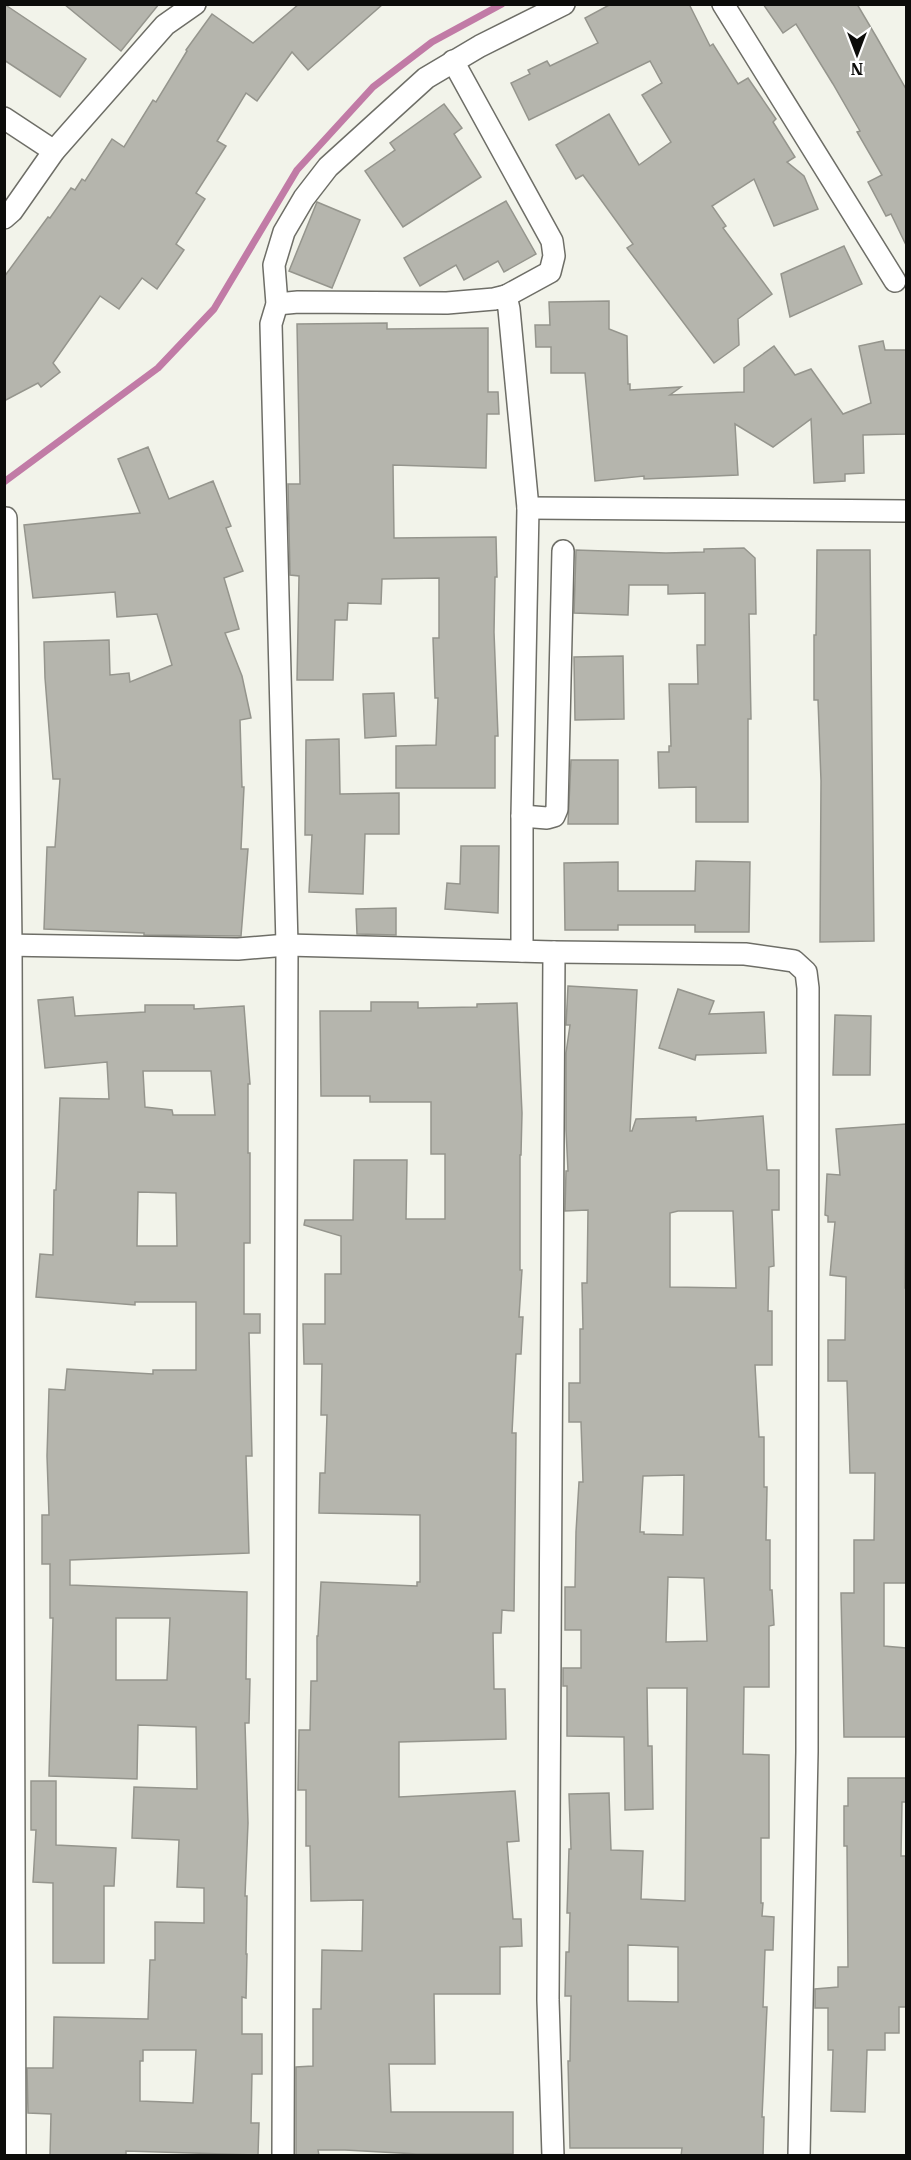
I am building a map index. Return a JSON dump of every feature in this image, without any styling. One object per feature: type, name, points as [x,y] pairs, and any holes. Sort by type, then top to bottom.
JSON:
[{"type":"street","points":[[4,218],[12,211],[54,151],[165,25],[195,4]]},
{"type":"street","points":[[283,2156],[287,945],[271,324],[277,304],[274,265],[284,232],[304,198],[328,167],[426,78],[453,61],[564,4]]},
{"type":"street","points":[[723,4],[895,281]]},
{"type":"street","points":[[277,304],[298,302],[447,303],[494,299],[506,296],[550,272],[554,256],[552,241],[453,61]]},
{"type":"street","points":[[4,118],[54,151]]},
{"type":"street","points":[[506,296],[528,508],[522,816],[522,951]]},
{"type":"street","points":[[528,508],[906,510]]},
{"type":"street","points":[[4,519],[6,518],[15,2156]]},
{"type":"street","points":[[522,816],[548,818],[554,816],[557,809],[563,551]]},
{"type":"street","points":[[8,945],[238,949],[287,945],[745,954],[794,961],[806,972],[808,988],[807,1752],[799,2156]]},
{"type":"street","points":[[553,2156],[548,2000],[554,952]]},
{"type":"building","points":[[4,4],[86,59],[60,97],[4,60]]},
{"type":"building","points":[[64,4],[159,4],[121,51]]},
{"type":"building","points":[[299,4],[383,4],[308,70],[292,52],[257,101],[246,93],[217,141],[226,146],[196,193],[205,199],[176,244],[184,250],[157,289],[142,278],[119,309],[100,296],[53,363],[60,372],[41,387],[38,383],[4,401],[4,277],[48,217],[50,218],[71,188],[75,190],[82,179],[85,181],[112,139],[124,147],[153,100],[156,102],[186,50],[212,14],[253,43]]},
{"type":"building","points":[[611,4],[689,4],[710,46],[713,44],[738,84],[748,78],[776,119],[773,122],[795,157],[787,162],[804,176],[818,209],[774,226],[754,179],[712,206],[726,226],[723,228],[772,294],[738,319],[739,345],[714,363],[627,248],[633,244],[583,175],[576,179],[556,145],[609,114],[639,165],[671,142],[642,95],[662,83],[650,61],[529,120],[511,83],[530,74],[528,70],[547,61],[550,66],[598,43],[585,18]]},
{"type":"building","points":[[763,4],[857,4],[906,89],[906,245],[891,214],[886,216],[868,182],[882,175],[833,84],[796,24],[783,33]]},
{"type":"building","points":[[444,104],[462,128],[454,134],[481,177],[403,227],[365,171],[395,150],[390,143]]},
{"type":"building","points":[[506,201],[536,254],[504,272],[498,261],[464,280],[456,265],[420,286],[404,258]]},
{"type":"building","points":[[317,202],[360,220],[332,288],[289,271]]},
{"type":"building","points":[[844,246],[862,284],[790,317],[781,274]]},
{"type":"building","points":[[609,301],[609,329],[627,336],[630,390],[681,387],[670,395],[744,392],[744,368],[774,346],[795,375],[811,369],[843,414],[871,403],[859,346],[883,341],[885,350],[906,350],[906,434],[863,435],[864,473],[845,474],[845,481],[814,483],[811,419],[773,447],[735,424],[738,475],[644,479],[644,476],[595,481],[585,373],[551,373],[551,347],[536,347],[535,325],[550,325],[549,302]]},
{"type":"building","points":[[387,323],[387,329],[488,328],[488,392],[498,392],[499,414],[487,414],[486,468],[393,465],[394,538],[496,537],[497,577],[495,577],[494,632],[498,736],[495,736],[495,788],[396,788],[396,746],[436,745],[438,698],[435,698],[433,638],[439,638],[439,578],[382,579],[381,604],[348,603],[347,620],[335,620],[333,680],[297,680],[299,576],[290,575],[288,484],[300,484],[297,324]]},
{"type":"building","points":[[148,447],[169,499],[213,481],[231,526],[226,528],[243,571],[224,578],[239,629],[225,633],[242,676],[251,718],[240,720],[242,787],[244,787],[241,849],[248,849],[241,936],[144,935],[144,933],[44,929],[47,847],[55,847],[60,779],[53,779],[44,642],[109,640],[110,675],[129,673],[130,682],[172,665],[157,614],[117,617],[115,592],[33,598],[24,525],[140,513],[118,459]]},
{"type":"building","points":[[744,548],[755,558],[756,614],[749,614],[751,719],[748,719],[748,822],[696,822],[696,787],[659,788],[658,752],[669,752],[669,746],[671,746],[669,684],[698,684],[697,645],[705,645],[705,593],[668,594],[668,585],[629,585],[628,615],[574,613],[576,550],[666,553]]},
{"type":"building","points":[[817,550],[870,550],[874,941],[820,942],[821,781],[818,700],[814,700]]},
{"type":"building","points":[[623,656],[624,719],[575,720],[574,657]]},
{"type":"building","points":[[394,693],[396,736],[365,738],[363,694]]},
{"type":"building","points":[[339,739],[340,794],[399,793],[399,834],[365,834],[363,894],[309,892],[312,835],[305,835],[306,740]]},
{"type":"building","points":[[571,760],[618,760],[618,824],[568,824]]},
{"type":"building","points":[[461,846],[499,846],[498,913],[445,909],[447,883],[460,884]]},
{"type":"building","points":[[696,861],[750,862],[749,932],[695,932],[695,925],[618,925],[618,930],[565,930],[564,863],[618,862],[618,891],[695,891]]},
{"type":"building","points":[[396,908],[396,935],[357,934],[356,909]]},
{"type":"building","points":[[568,986],[637,990],[630,1131],[636,1119],[696,1117],[696,1121],[763,1116],[767,1170],[779,1170],[779,1210],[772,1210],[774,1266],[769,1267],[768,1311],[772,1311],[772,1365],[755,1365],[759,1437],[764,1437],[764,1487],[767,1487],[766,1540],[770,1540],[770,1590],[772,1590],[774,1625],[769,1626],[769,1687],[744,1687],[743,1754],[769,1755],[769,1838],[761,1838],[761,1903],[763,1903],[762,1916],[774,1917],[773,1950],[765,1950],[763,2007],[767,2007],[762,2117],[764,2117],[763,2156],[681,2156],[682,2148],[570,2148],[568,2061],[570,2061],[571,1996],[565,1996],[570,1913],[567,1913],[569,1849],[571,1849],[569,1794],[609,1793],[611,1850],[643,1851],[641,1899],[685,1901],[687,1688],[647,1688],[648,1746],[652,1746],[653,1809],[625,1810],[624,1737],[567,1736],[567,1686],[563,1686],[563,1668],[581,1668],[581,1630],[565,1630],[565,1587],[575,1587],[579,1482],[583,1482],[581,1422],[569,1422],[569,1383],[580,1383],[580,1329],[583,1329],[582,1283],[587,1283],[588,1210],[565,1211],[566,1171],[568,1171],[566,1053],[570,1025],[566,1025]],"holes":[[[733,1211],[736,1288],[670,1287],[670,1213]],[[684,1475],[683,1535],[640,1532],[643,1476]],[[668,1577],[704,1578],[707,1641],[666,1642]],[[628,1945],[678,1947],[678,2002],[628,2001]]]},
{"type":"building","points":[[678,989],[714,1001],[709,1014],[764,1012],[766,1053],[696,1055],[695,1060],[659,1048]]},
{"type":"building","points":[[73,997],[75,1016],[145,1012],[145,1005],[194,1005],[194,1009],[244,1006],[250,1084],[248,1084],[248,1153],[250,1153],[250,1243],[244,1243],[244,1314],[260,1314],[260,1333],[249,1333],[252,1456],[246,1456],[249,1553],[70,1560],[70,1585],[247,1592],[246,1679],[250,1679],[249,1723],[245,1723],[248,1823],[245,1896],[247,1896],[247,1954],[246,1998],[242,1997],[242,2034],[262,2034],[262,2074],[252,2074],[251,2123],[259,2123],[258,2155],[126,2151],[126,2156],[50,2156],[51,2114],[28,2113],[27,2068],[53,2068],[54,2017],[148,2019],[150,1960],[155,1960],[155,1922],[204,1923],[204,1888],[177,1887],[179,1840],[132,1838],[134,1787],[197,1789],[196,1727],[138,1725],[137,1779],[49,1776],[53,1618],[50,1618],[50,1564],[42,1564],[42,1515],[49,1515],[47,1456],[49,1389],[65,1390],[67,1369],[153,1374],[153,1370],[196,1370],[196,1302],[135,1302],[135,1305],[36,1297],[40,1254],[53,1255],[54,1190],[56,1190],[60,1098],[109,1099],[107,1062],[45,1068],[38,1000]],"holes":[[[143,1071],[211,1071],[215,1115],[173,1115],[172,1110],[145,1107]],[[138,1192],[176,1193],[177,1246],[137,1246]],[[116,1618],[170,1618],[167,1680],[116,1680]],[[143,2050],[196,2050],[193,2103],[140,2101],[140,2061],[143,2061]]]},
{"type":"building","points":[[371,1002],[418,1002],[418,1008],[477,1007],[477,1004],[517,1003],[522,1113],[520,1270],[522,1270],[519,1317],[523,1317],[521,1354],[516,1354],[512,1433],[516,1433],[514,1611],[502,1610],[501,1633],[493,1633],[494,1689],[505,1689],[506,1739],[399,1742],[399,1797],[515,1791],[519,1841],[507,1842],[513,1919],[521,1919],[522,1946],[500,1947],[500,1994],[434,1994],[435,2064],[389,2064],[391,2112],[513,2112],[513,2154],[417,2154],[318,2150],[319,2155],[296,2155],[296,2067],[313,2066],[313,2009],[321,2009],[322,1950],[362,1951],[363,1900],[311,1901],[310,1846],[306,1846],[306,1790],[298,1790],[299,1730],[310,1730],[311,1681],[317,1681],[317,1636],[321,1582],[417,1586],[417,1582],[420,1582],[420,1515],[319,1513],[320,1473],[325,1473],[327,1415],[321,1415],[322,1364],[304,1364],[303,1324],[325,1324],[325,1274],[341,1274],[341,1236],[304,1225],[305,1220],[353,1220],[354,1160],[407,1160],[406,1219],[445,1219],[445,1154],[431,1154],[431,1102],[370,1102],[370,1096],[321,1096],[320,1011],[371,1011]]},
{"type":"building","points":[[835,1015],[871,1016],[870,1075],[833,1075]]},
{"type":"building","points":[[906,1124],[906,1583],[884,1583],[884,1646],[906,1648],[906,1737],[844,1737],[841,1593],[854,1593],[854,1540],[874,1540],[875,1473],[850,1473],[847,1381],[828,1381],[828,1340],[845,1340],[846,1277],[830,1275],[835,1222],[828,1222],[828,1216],[825,1215],[827,1174],[840,1175],[836,1129]]},
{"type":"building","points":[[848,1778],[906,1778],[906,1802],[902,1802],[901,1856],[906,1856],[906,2007],[899,2007],[899,2033],[885,2033],[885,2050],[867,2050],[865,2112],[831,2111],[833,2050],[828,2050],[828,2008],[815,2008],[815,1989],[838,1987],[838,1967],[848,1967],[847,1846],[844,1846],[844,1806],[848,1806]]},
{"type":"building","points":[[31,1781],[56,1781],[56,1845],[116,1848],[114,1886],[104,1886],[104,1963],[53,1963],[53,1883],[33,1882],[36,1830],[31,1830]]},
{"type":"waterway","points":[[4,482],[158,368],[214,309],[297,170],[373,87],[432,42],[502,4]]}]
